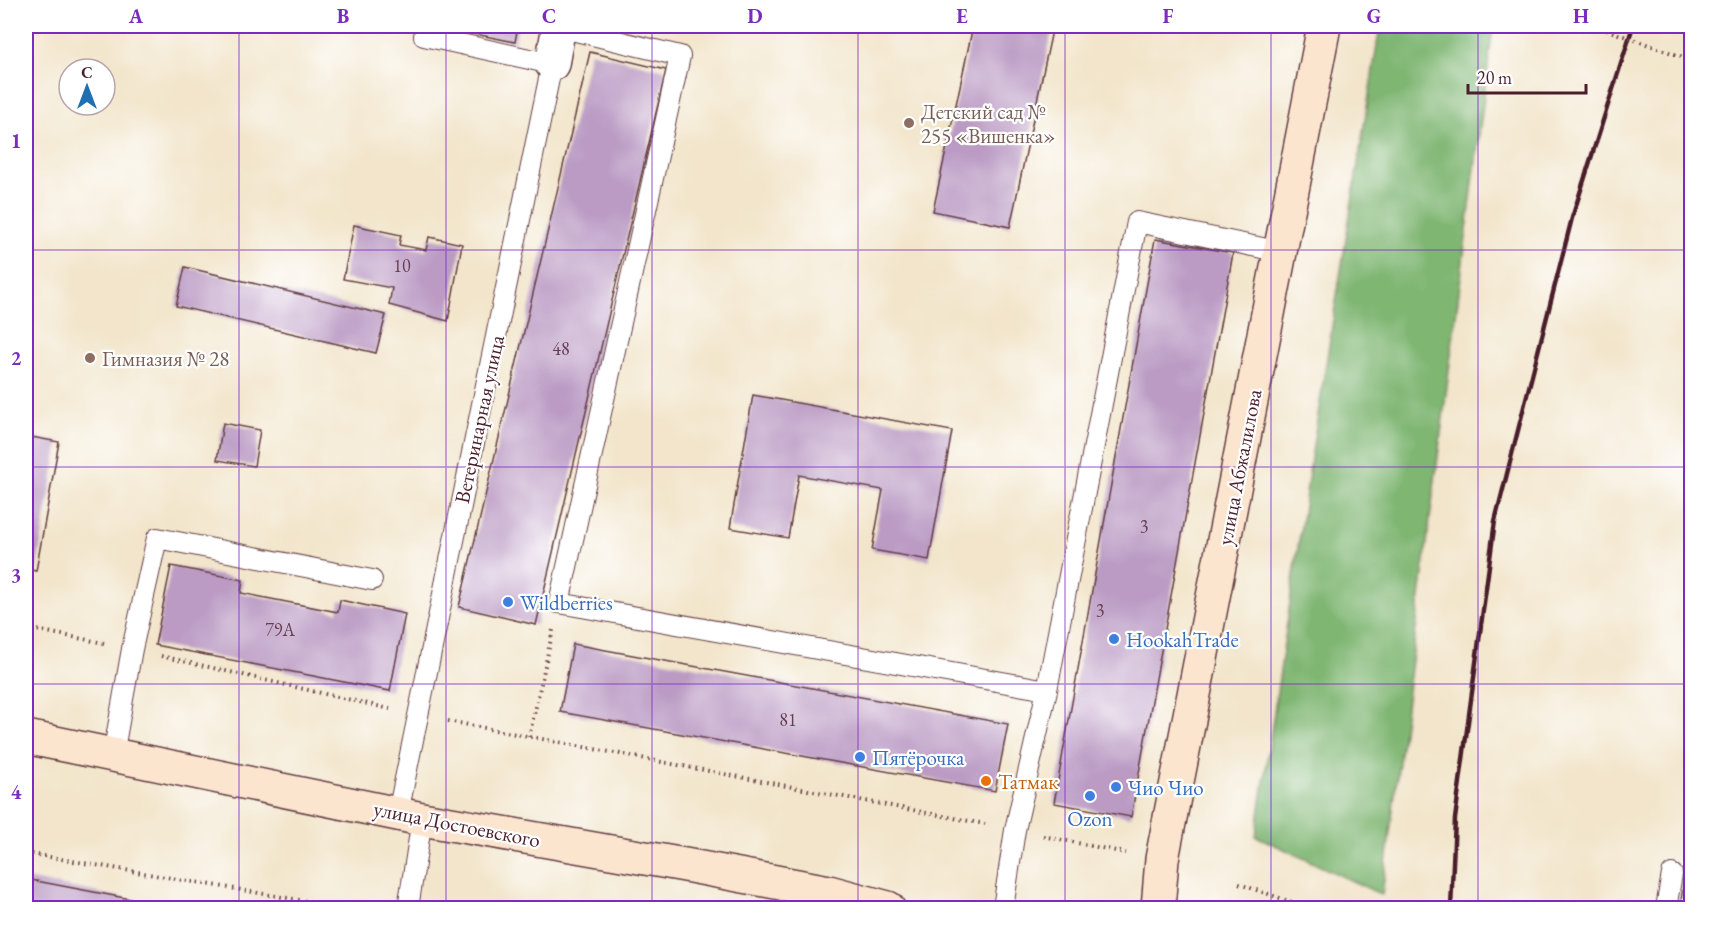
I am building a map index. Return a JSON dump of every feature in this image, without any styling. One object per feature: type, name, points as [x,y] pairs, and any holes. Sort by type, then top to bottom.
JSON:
[{"type":"street","name":"Ветеринарная улица","points":[[552,64],[559,26]]},
{"type":"street","name":"улица Абжалилова","points":[[1158,909],[1162,859],[1324,26]]},
{"type":"street","name":"улица Достоевского","points":[[26,737],[410,816],[806,888],[888,909]]},
{"type":"lane","points":[[426,26],[424,36],[552,64]]},
{"type":"lane","points":[[559,26],[680,56],[559,603],[1047,690]]},
{"type":"lane","name":"Ветеринарная улица","points":[[408,909],[410,816],[418,716],[552,64]]},
{"type":"lane","points":[[1003,909],[1016,830],[1047,690],[1137,222],[1281,252]]},
{"type":"lane","points":[[114,755],[132,649],[157,538],[372,580]]},
{"type":"lane","points":[[1666,909],[1672,874]]},
{"type":"path","points":[[1595,26],[1692,60]]},
{"type":"path","points":[[529,737],[559,603]]},
{"type":"path","points":[[26,628],[132,649],[418,716],[1016,830],[1113,852],[1136,854]]},
{"type":"path","points":[[26,854],[346,909]]},
{"type":"path","points":[[1239,884],[1309,909]]},
{"type":"green space","points":[[1380,26],[1493,26],[1382,895],[1256,836],[1311,458]]},
{"type":"building","points":[[440,26],[518,26],[515,42]]},
{"type":"building","points":[[973,26],[1053,26],[1010,227],[933,211]]},
{"type":"building","points":[[590,52],[666,70],[536,625],[459,607]]},
{"type":"building","points":[[354,225],[401,235],[399,245],[426,250],[429,237],[462,244],[448,321],[389,305],[392,288],[343,279]]},
{"type":"building","points":[[1155,239],[1233,253],[1131,817],[1054,803]]},
{"type":"building","points":[[185,267],[386,315],[376,353],[176,306]]},
{"type":"building","points":[[753,395],[952,431],[929,560],[872,550],[883,490],[799,475],[788,538],[730,528]]},
{"type":"building","points":[[223,423],[260,430],[254,466],[217,460]]},
{"type":"building","points":[[26,436],[59,442],[36,571],[26,569]]},
{"type":"building","points":[[171,566],[243,580],[241,593],[338,612],[340,600],[405,614],[390,691],[155,645]]},
{"type":"building","points":[[573,644],[1008,724],[995,791],[560,712]]},
{"type":"building","points":[[1689,844],[1692,845],[1692,908],[1680,908]]},
{"type":"building","points":[[26,879],[172,907],[26,908]]},
{"type":"railway","points":[[1451,908],[1455,819],[1495,521],[1572,218],[1633,26]]},
{"type":"place","name":"Детский сад № 255 «Вишенка»","points":[[909,123]]},
{"type":"place","name":"Гимназия № 28","points":[[90,358]]},
{"type":"place","name":"Wildberries","points":[[508,602]]},
{"type":"place","name":"HookahTrade","points":[[1114,639]]},
{"type":"place","name":"Пятёрочка","points":[[860,757]]},
{"type":"place","name":"Татмак","points":[[986,781]]},
{"type":"place","name":"Чио Чио","points":[[1116,787]]},
{"type":"place","name":"Ozon","points":[[1090,796]]}]
